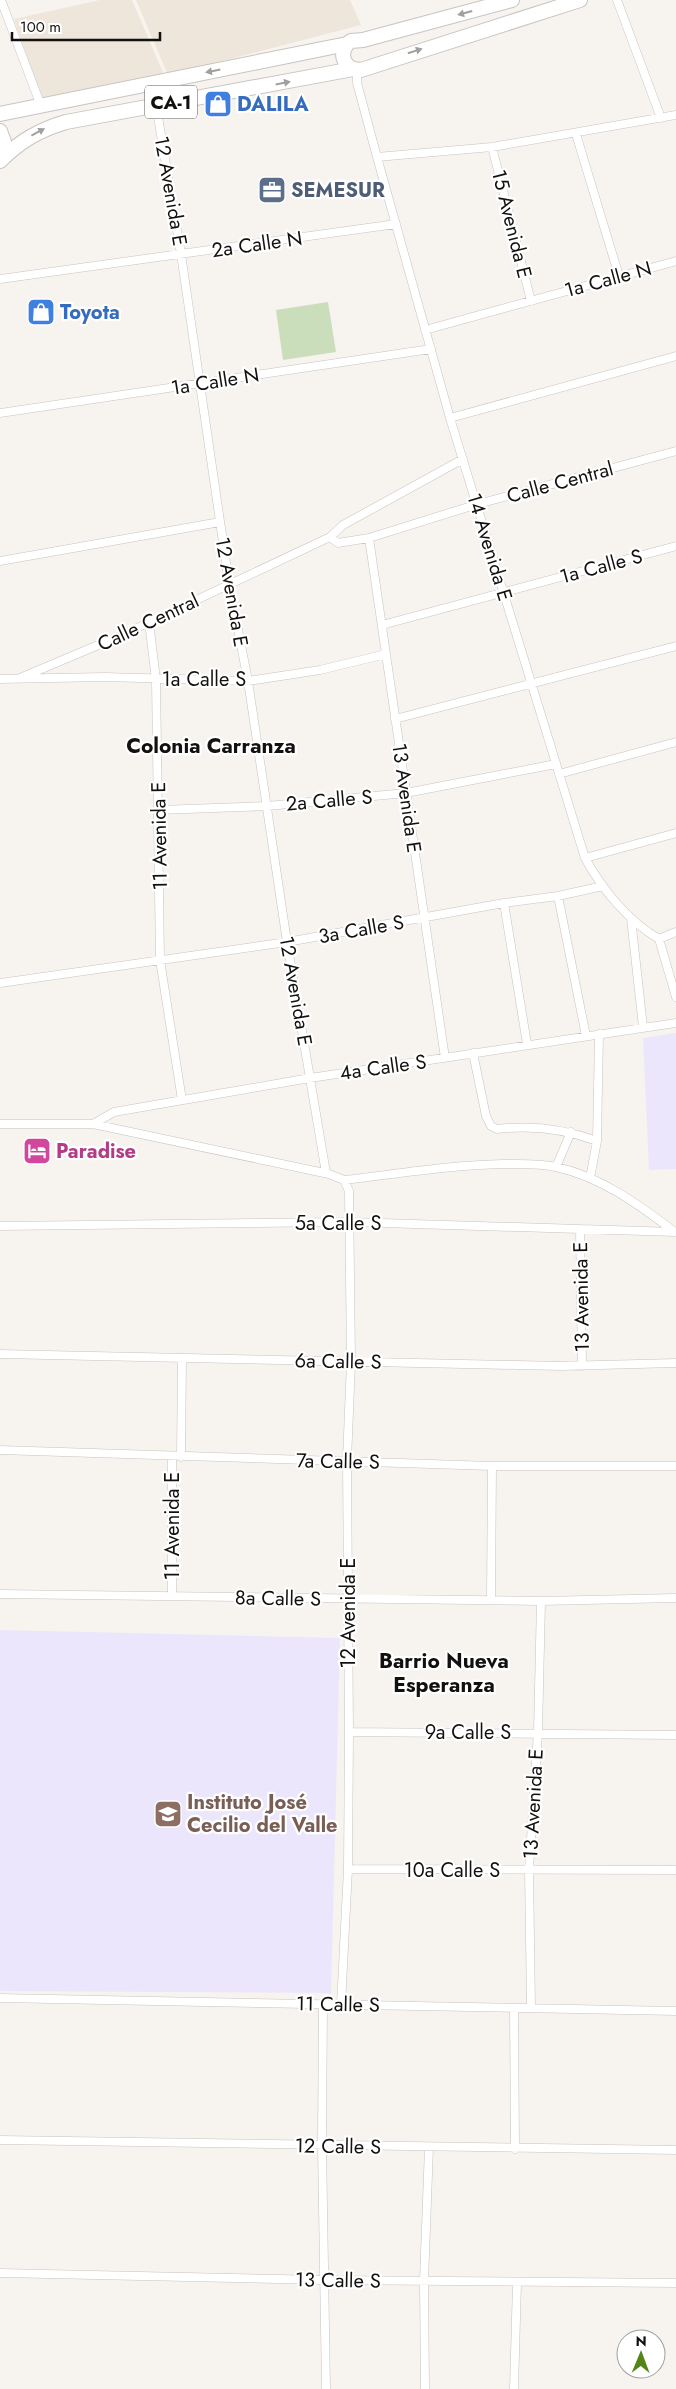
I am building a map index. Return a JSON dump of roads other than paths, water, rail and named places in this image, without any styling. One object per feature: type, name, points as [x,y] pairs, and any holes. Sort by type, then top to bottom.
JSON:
[{"type":"highway","name":"CA-1","points":[[0,114],[347,44],[351,41],[363,40],[512,0]]},
{"type":"highway","points":[[478,32],[486,21],[540,5],[542,0]]},
{"type":"highway","name":"CA-1","points":[[0,161],[16,145],[40,130],[66,122],[360,68],[580,0]]},
{"type":"highway","points":[[347,44],[343,59],[345,63],[360,68],[373,54],[370,45],[363,40]]},
{"type":"highway","name":"CA-1","points":[[0,130],[4,142],[0,161]]},
{"type":"street","points":[[1,0],[41,106]]},
{"type":"street","points":[[617,0],[661,118]]},
{"type":"street","name":"14 Avenida E","points":[[360,68],[357,83],[450,418],[478,504],[585,858],[603,886],[631,918],[645,931],[658,939]]},
{"type":"street","name":"12 Avenida E","points":[[156,105],[182,254],[228,584],[248,681],[287,942],[326,1173]]},
{"type":"street","points":[[377,157],[492,147],[576,134],[676,115]]},
{"type":"street","points":[[576,134],[619,276]]},
{"type":"street","name":"15 Avenida E","points":[[492,147],[531,301]]},
{"type":"street","name":"2a Calle N","points":[[0,279],[396,224]]},
{"type":"street","name":"1a Calle N","points":[[425,330],[676,261]]},
{"type":"street","name":"1a Calle N","points":[[0,413],[431,348]]},
{"type":"street","points":[[450,418],[676,356]]},
{"type":"street","name":"Calle Central","points":[[330,537],[338,543],[369,538],[478,504],[676,451]]},
{"type":"street","name":"Calle Central","points":[[20,678],[149,622],[330,537],[344,525],[463,459]]},
{"type":"street","points":[[0,561],[220,522]]},
{"type":"street","name":"13 Avenida E","points":[[369,538],[445,1058]]},
{"type":"street","name":"1a Calle S","points":[[382,625],[676,546]]},
{"type":"street","name":"11 Avenida E","points":[[149,622],[156,680],[160,960],[182,1100]]},
{"type":"street","points":[[395,719],[532,685],[676,646]]},
{"type":"street","name":"1a Calle S","points":[[0,679],[105,677],[156,680],[208,678],[248,681],[320,670],[386,654]]},
{"type":"street","points":[[559,774],[676,742]]},
{"type":"street","name":"2a Calle S","points":[[158,810],[267,806],[406,793],[556,764]]},
{"type":"street","points":[[585,858],[676,833]]},
{"type":"street","name":"3a Calle S","points":[[0,983],[287,942],[504,903],[558,896],[603,886]]},
{"type":"street","points":[[558,896],[586,1036]]},
{"type":"street","points":[[504,903],[527,1044]]},
{"type":"street","points":[[631,918],[643,1027]]},
{"type":"street","points":[[676,932],[658,939],[676,997]]},
{"type":"street","name":"4a Calle S","points":[[93,1124],[114,1112],[182,1100],[527,1044],[676,1023]]},
{"type":"street","points":[[590,1178],[597,1141],[599,1034]]},
{"type":"street","points":[[473,1053],[486,1116],[491,1126],[498,1129],[556,1129],[597,1141]]},
{"type":"street","name":"4a Calle S","points":[[0,1124],[93,1124],[326,1173],[344,1180]]},
{"type":"street","points":[[556,1167],[571,1132]]},
{"type":"street","points":[[344,1180],[465,1165],[526,1164],[556,1167],[590,1178],[631,1198],[676,1232]]},
{"type":"street","name":"12 Avenida E","points":[[341,2004],[348,1869],[347,1460],[351,1362],[349,1191],[344,1180]]},
{"type":"street","name":"5a Calle S","points":[[0,1226],[350,1222],[676,1232]]},
{"type":"street","name":"13 Avenida E","points":[[580,1229],[582,1366]]},
{"type":"street","name":"6a Calle S","points":[[0,1354],[582,1366],[676,1363]]},
{"type":"street","name":"11 Avenida E","points":[[181,1457],[182,1359]]},
{"type":"street","name":"7a Calle S","points":[[0,1450],[492,1466],[676,1466]]},
{"type":"street","name":"11 Avenida E","points":[[172,1457],[172,1596]]},
{"type":"street","points":[[491,1600],[492,1466]]},
{"type":"street","name":"8a Calle S","points":[[0,1594],[348,1600],[541,1601],[676,1598]]},
{"type":"street","name":"13 Avenida E","points":[[531,2008],[530,1870],[538,1732],[541,1601]]},
{"type":"street","name":"9a Calle S","points":[[349,1732],[538,1732],[676,1735]]},
{"type":"street","name":"10a Calle S","points":[[348,1869],[676,1870]]},
{"type":"street","name":"11 Calle S","points":[[0,1998],[676,2010]]},
{"type":"street","points":[[323,2004],[322,2145],[326,2389]]},
{"type":"street","points":[[514,2008],[515,2149]]},
{"type":"street","name":"12 Calle S","points":[[0,2140],[676,2150]]},
{"type":"street","points":[[425,2389],[424,2282],[429,2147]]},
{"type":"street","name":"13 Calle S","points":[[0,2273],[424,2282],[676,2283]]},
{"type":"street","points":[[514,2389],[516,2283]]},
{"type":"place","name":"DALILA","points":[[218,104]]},
{"type":"place","name":"SEMESUR","points":[[272,190]]},
{"type":"place","name":"Toyota","points":[[41,312]]},
{"type":"place","name":"Paradise","points":[[37,1151]]},
{"type":"place","name":"Instituto José Cecilio del Valle","points":[[168,1814]]},
{"type":"district","name":"Colonia Carranza","points":[[211,746]]},
{"type":"district","name":"Barrio Nueva Esperanza","points":[[444,1673]]}]
